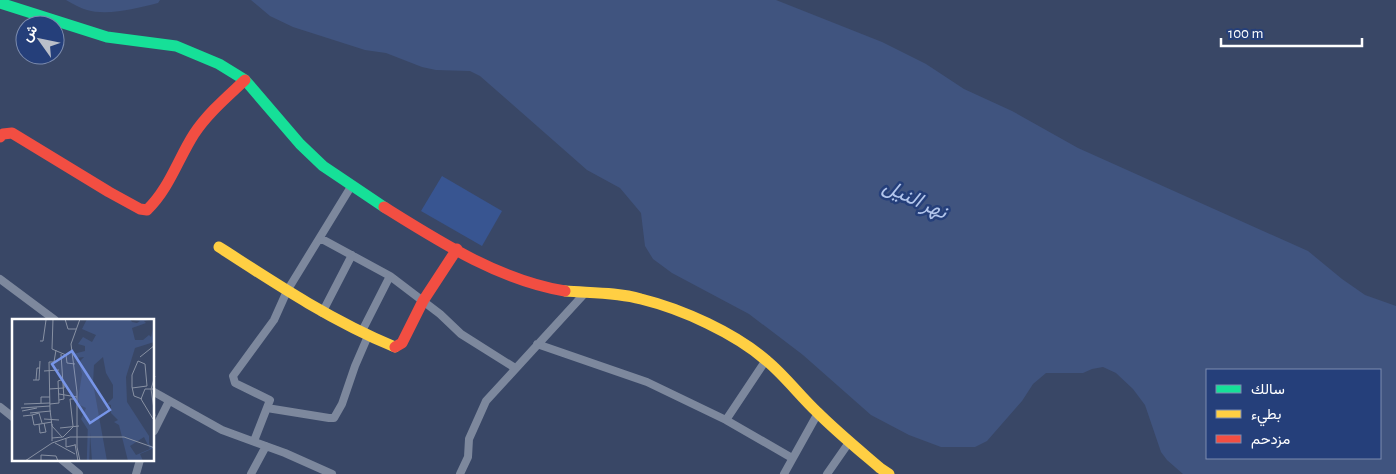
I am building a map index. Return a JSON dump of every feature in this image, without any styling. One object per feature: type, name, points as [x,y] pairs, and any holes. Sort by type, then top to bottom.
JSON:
[{"type":"street","points":[[0,2],[107,38],[176,46],[219,64],[245,80],[270,112],[324,166],[419,228],[489,267],[523,280],[563,291],[622,295],[670,307],[735,339],[766,360],[818,412],[889,474]]},
{"type":"street","points":[[0,137],[3,134],[12,133],[109,192],[140,209],[147,210],[152,206],[172,176],[183,152],[199,127],[214,109],[245,80]]},
{"type":"street","points":[[254,442],[270,400],[235,383],[233,376],[274,320],[288,291],[352,185]]},
{"type":"street","points":[[320,238],[390,276],[440,314],[461,334],[515,368]]},
{"type":"street","points":[[218,247],[322,313],[364,335],[396,347],[399,346],[423,301],[457,249]]},
{"type":"street","points":[[322,313],[352,256]]},
{"type":"street","points":[[267,408],[334,418],[342,404],[364,335],[390,276]]},
{"type":"street","points":[[0,279],[54,319]]},
{"type":"street","points":[[460,474],[468,456],[469,440],[486,402],[585,293]]},
{"type":"street","points":[[537,344],[646,382],[726,420],[792,458]]},
{"type":"street","points":[[726,420],[766,360]]},
{"type":"street","points":[[155,393],[222,430],[332,474]]},
{"type":"street","points":[[155,429],[169,402]]},
{"type":"street","points":[[0,407],[12,416]]},
{"type":"street","points":[[784,474],[818,412]]},
{"type":"street","points":[[827,474],[850,441]]},
{"type":"street","points":[[251,474],[266,446]]},
{"type":"street","points":[[64,462],[79,474]]},
{"type":"shaded area","points":[[442,176],[502,211],[482,246],[421,211]]},
{"type":"water","points":[[66,0],[160,0],[158,3],[123,11],[95,12]]},
{"type":"water","name":"نهر النيل","points":[[251,0],[776,0],[882,42],[926,64],[964,89],[1012,111],[1078,148],[1308,251],[1365,295],[1396,306],[1396,474],[1183,474],[1161,452],[1145,405],[1133,389],[1116,373],[1103,367],[1083,373],[1046,373],[1033,384],[1022,401],[987,441],[975,447],[941,447],[909,435],[871,415],[803,355],[749,314],[672,273],[653,259],[645,246],[641,213],[620,188],[587,170],[480,76],[470,71],[436,70],[422,67],[386,53],[365,50],[293,27],[270,16]]},
{"type":"traffic: fast","points":[[0,3],[107,37],[176,46],[219,64],[245,80],[300,144],[323,166],[384,207]]},
{"type":"traffic: slow","points":[[219,247],[327,314],[395,347]]},
{"type":"traffic: slow","points":[[565,291],[613,294],[657,303],[707,323],[740,341],[767,361],[832,427],[889,474]]},
{"type":"traffic: jam","points":[[0,137],[3,134],[12,133],[109,192],[140,209],[147,210],[161,193],[199,126],[245,80]]},
{"type":"traffic: jam","points":[[384,207],[448,246],[493,269],[541,286],[565,291]]},
{"type":"traffic: jam","points":[[395,347],[402,343],[423,301],[457,249]]}]
